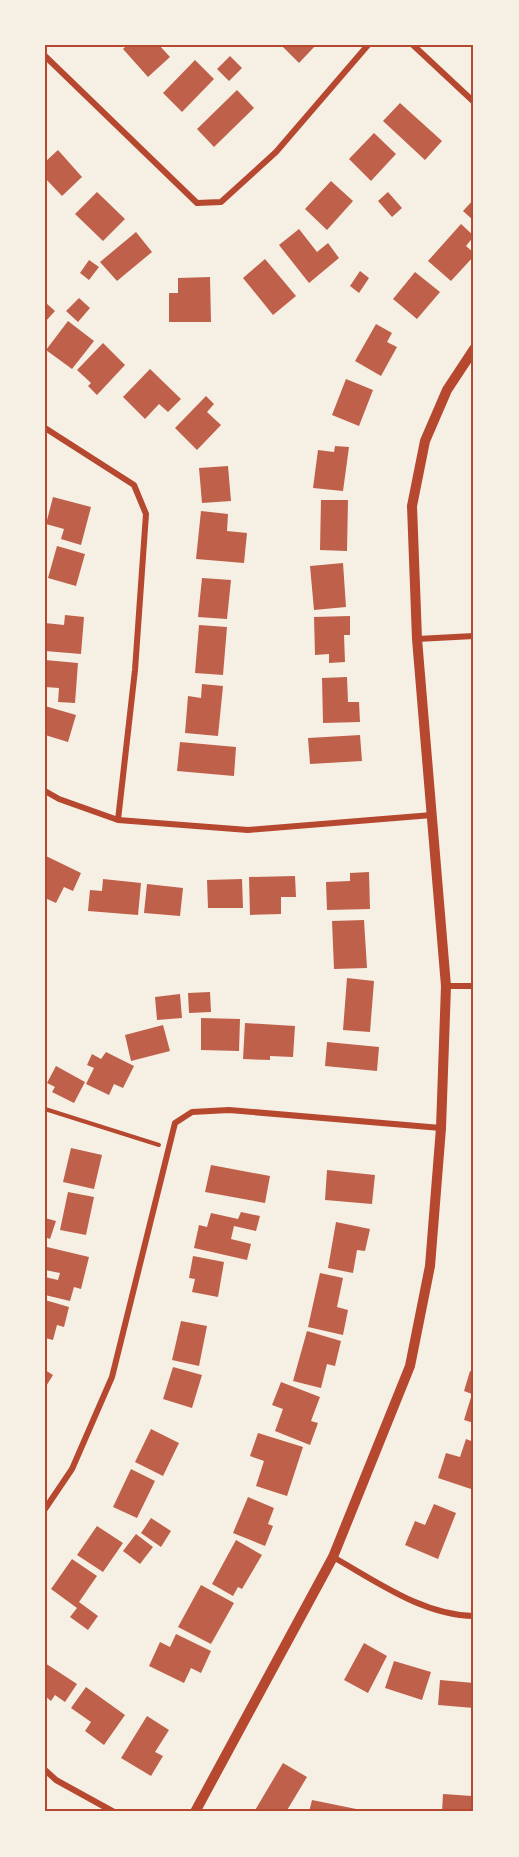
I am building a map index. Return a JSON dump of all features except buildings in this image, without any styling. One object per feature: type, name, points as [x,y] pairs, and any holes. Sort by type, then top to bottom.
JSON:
[{"type":"street","points":[[45,57],[197,203],[221,202],[276,152],[368,45]]},
{"type":"street","points":[[413,45],[474,102]]},
{"type":"street","points":[[195,1812],[333,1557],[410,1366],[430,1266],[441,1128],[446,986],[417,639],[412,506],[425,441],[447,390],[474,350]]},
{"type":"street","points":[[45,428],[134,485],[146,514],[135,670],[118,820]]},
{"type":"street","points":[[417,639],[457,635],[474,636]]},
{"type":"street","points":[[45,791],[59,799],[118,820],[248,830],[432,815]]},
{"type":"street","points":[[446,986],[474,986]]},
{"type":"street","points":[[45,1509],[72,1469],[112,1377],[175,1123],[192,1113],[229,1110],[441,1128]]},
{"type":"street","points":[[333,1557],[414,1602],[456,1616],[474,1616]]},
{"type":"street","points":[[45,1770],[56,1779],[114,1812]]},
{"type":"path","points":[[45,1109],[169,1148]]}]
